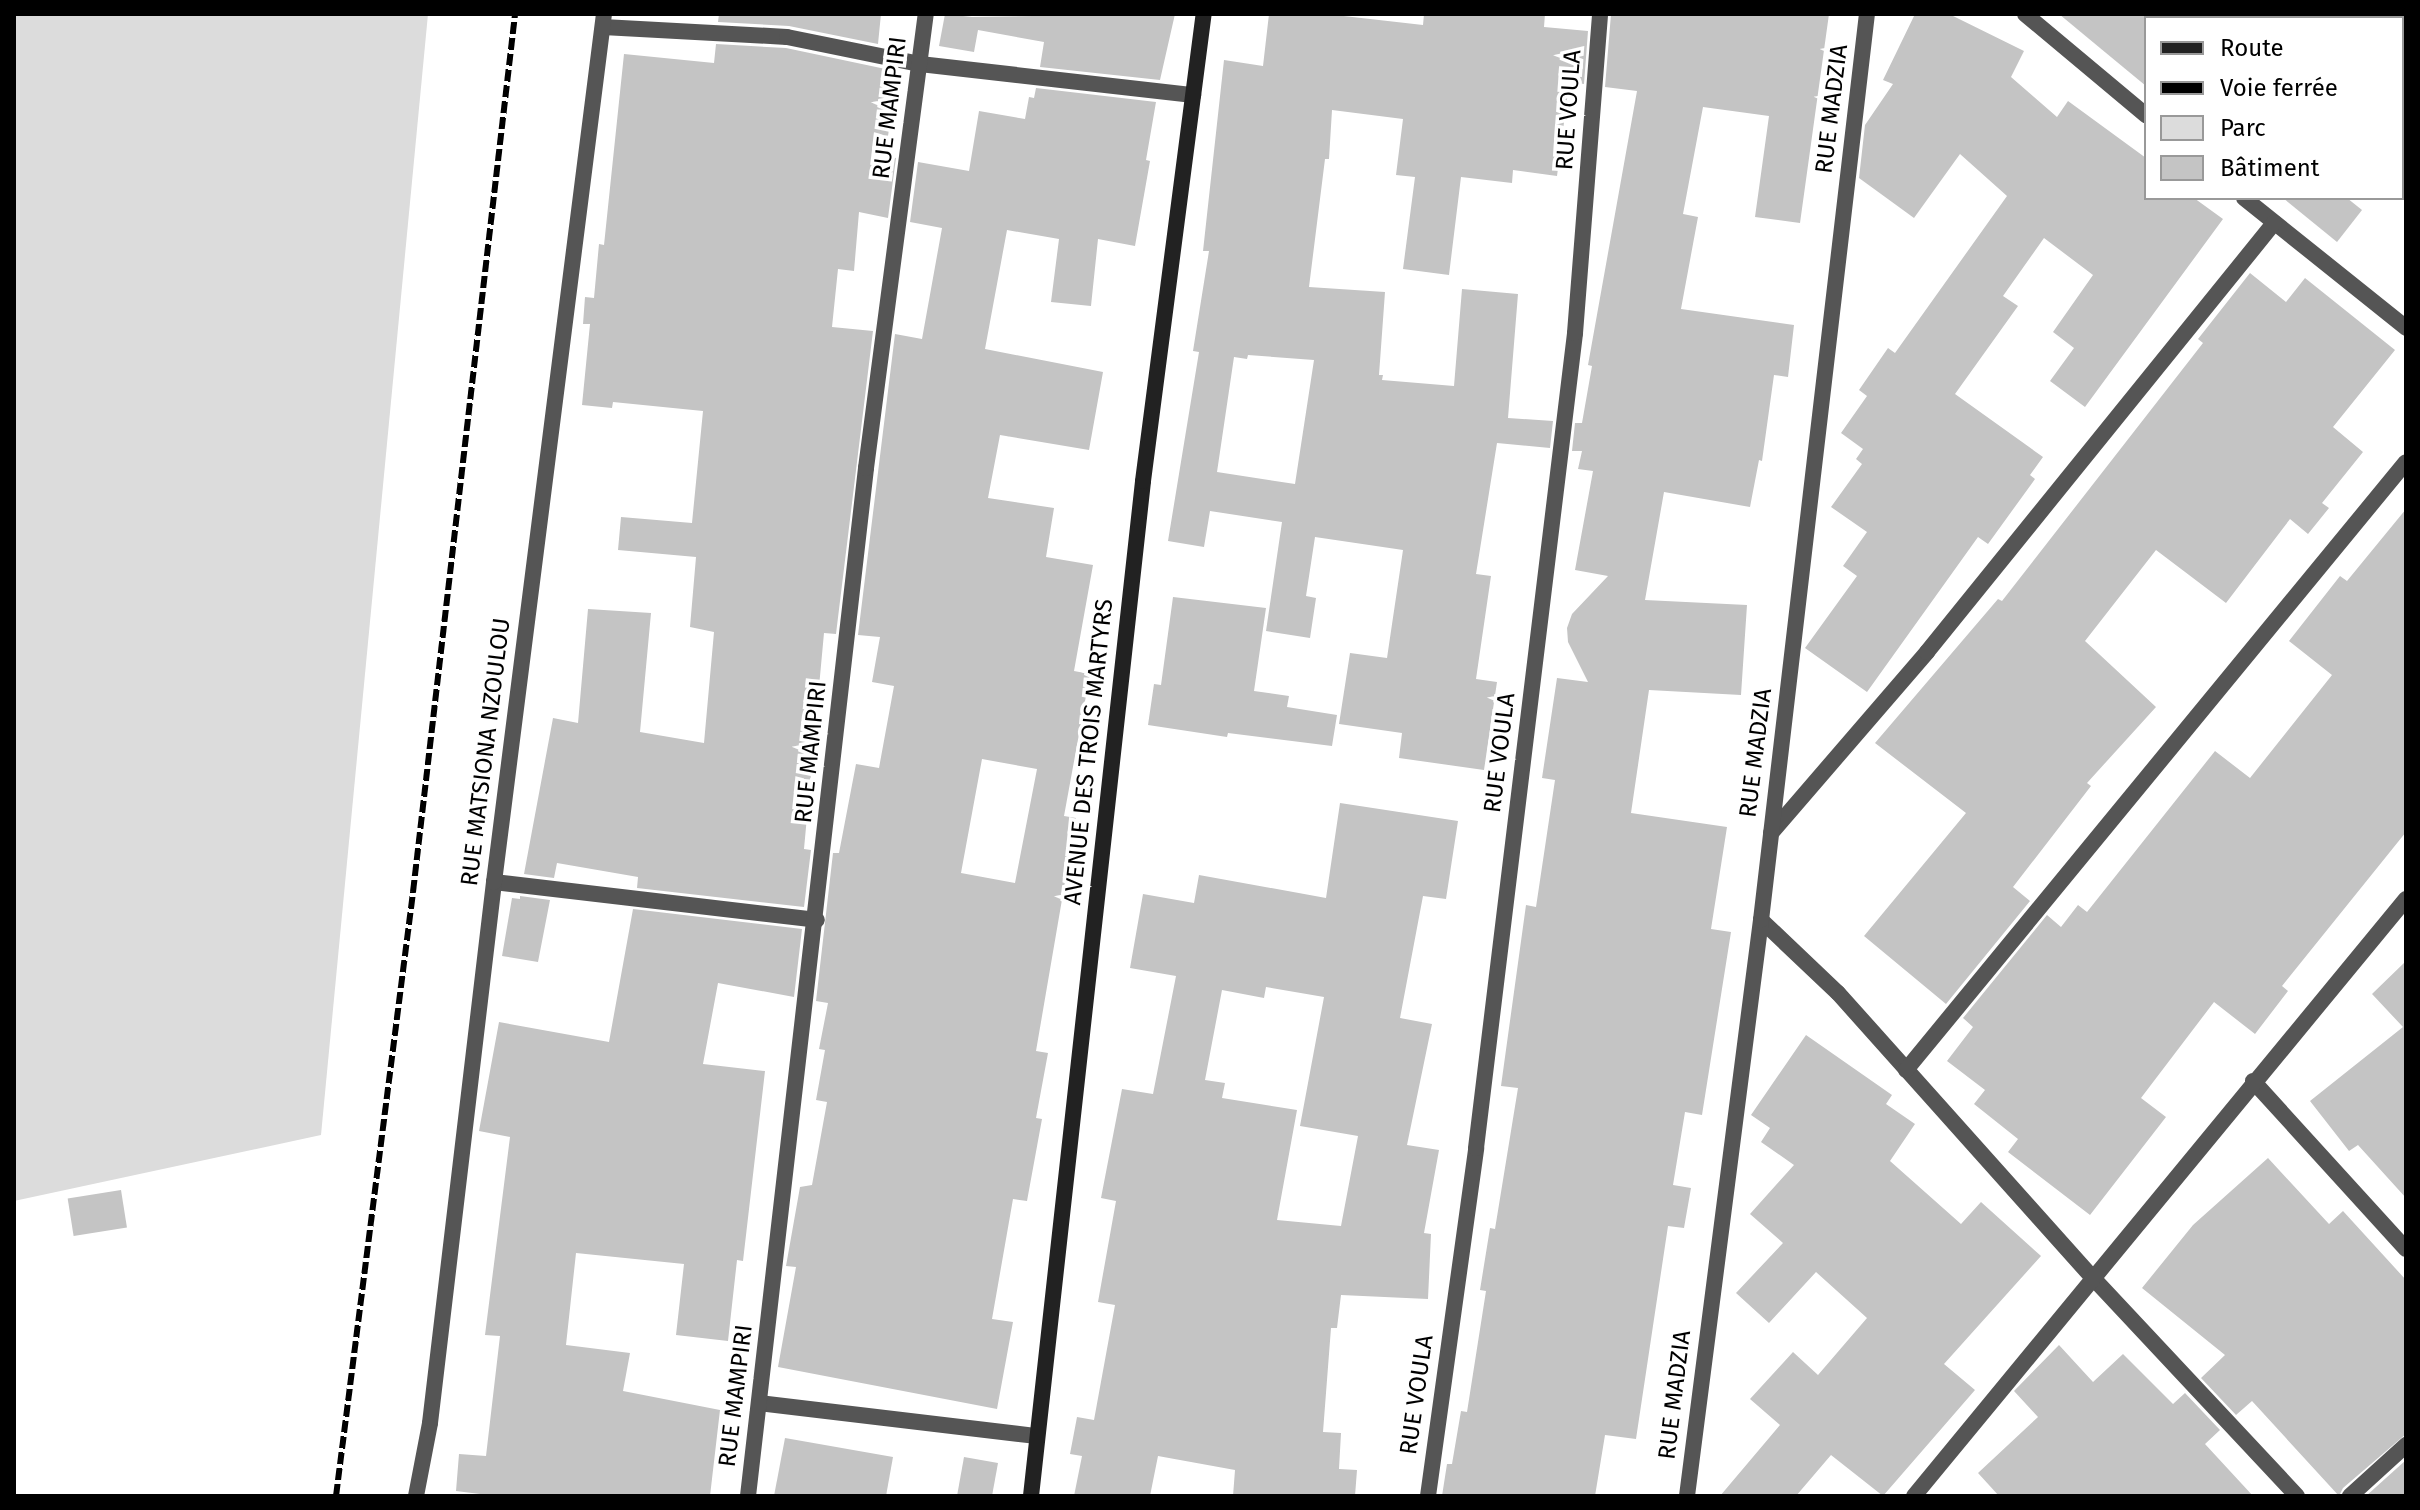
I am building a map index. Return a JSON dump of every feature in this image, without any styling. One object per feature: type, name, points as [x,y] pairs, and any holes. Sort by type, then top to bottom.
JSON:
[{"type":"main road","name":"AVENUE DES TROIS MARTYRS","points":[[1031,1496],[1143,481],[1204,14]]},
{"type":"street","name":"RUE MAMPIRI","points":[[748,1496],[817,920],[866,468],[926,14]]},
{"type":"street","name":"RUE VOULA","points":[[1428,1496],[1476,1148],[1574,349],[1600,14]]},
{"type":"street","name":"RUE MADZIA","points":[[1687,1496],[1761,920],[1867,14]]},
{"type":"street","points":[[2025,14],[2144,113]]},
{"type":"street","points":[[604,20],[787,37],[920,64],[1193,95]]},
{"type":"street","name":"RUE MATSIONA NZOULOU","points":[[416,1496],[432,1408],[494,882],[604,20]]},
{"type":"street","points":[[2246,200],[2406,328]]},
{"type":"street","points":[[1771,833],[1927,652],[2274,223]]},
{"type":"street","points":[[1906,1070],[2406,462]]},
{"type":"street","points":[[494,882],[817,920]]},
{"type":"street","points":[[1914,1496],[2406,899]]},
{"type":"street","points":[[1761,920],[1838,993],[2094,1279],[2297,1496]]},
{"type":"street","points":[[2253,1081],[2406,1249]]},
{"type":"street","points":[[759,1403],[1037,1436]]},
{"type":"street","points":[[2350,1496],[2406,1445]]},
{"type":"green space","points":[[14,14],[428,14],[321,1135],[14,1201]]},
{"type":"building","points":[[719,14],[881,14],[878,44],[789,26],[718,22]]},
{"type":"building","points":[[945,14],[972,17],[1175,14],[1160,80],[1040,67],[1044,42],[978,30],[974,52],[939,46]]},
{"type":"building","points":[[1269,14],[1326,14],[1423,25],[1424,14],[1545,14],[1544,27],[1588,31],[1584,84],[1571,82],[1568,92],[1557,176],[1513,170],[1512,183],[1461,177],[1449,275],[1403,269],[1415,177],[1396,175],[1403,119],[1332,110],[1329,159],[1325,159],[1309,287],[1385,292],[1379,375],[1383,375],[1382,380],[1454,386],[1462,289],[1518,294],[1508,418],[1553,421],[1550,448],[1497,443],[1476,574],[1491,576],[1476,679],[1497,682],[1484,770],[1399,758],[1402,733],[1339,724],[1350,653],[1387,658],[1403,550],[1315,537],[1306,596],[1316,598],[1310,638],[1266,631],[1282,522],[1210,511],[1204,547],[1168,541],[1199,352],[1193,351],[1209,251],[1203,251],[1224,60],[1263,66]],"holes":[[[1248,355],[1314,360],[1295,484],[1217,472],[1234,357],[1247,359]]]},
{"type":"building","points":[[1611,14],[1829,14],[1800,223],[1755,217],[1769,116],[1703,107],[1683,214],[1698,217],[1681,309],[1794,325],[1788,377],[1774,375],[1762,461],[1759,460],[1750,507],[1664,492],[1645,600],[1747,605],[1741,695],[1649,690],[1631,813],[1727,827],[1711,929],[1731,932],[1702,1115],[1685,1112],[1673,1185],[1691,1188],[1684,1228],[1668,1226],[1636,1439],[1605,1435],[1595,1496],[1442,1496],[1447,1464],[1452,1464],[1461,1411],[1467,1412],[1486,1291],[1480,1290],[1490,1228],[1495,1229],[1518,1088],[1501,1086],[1526,905],[1536,907],[1555,780],[1542,778],[1557,678],[1588,682],[1568,642],[1567,628],[1572,614],[1608,576],[1575,570],[1593,471],[1578,469],[1582,451],[1572,451],[1575,423],[1582,423],[1592,366],[1588,365],[1637,91],[1605,87]]},
{"type":"building","points":[[1915,14],[1949,14],[2024,51],[2011,77],[2057,117],[2068,101],[2144,157],[2144,200],[2197,200],[2223,219],[2085,407],[2050,381],[2074,348],[2053,332],[2093,275],[2044,238],[2003,296],[2018,306],[1955,394],[2043,457],[2030,475],[2035,479],[1988,544],[1978,537],[1867,692],[1805,648],[1857,576],[1843,566],[1867,532],[1831,507],[1862,464],[1856,459],[1863,449],[1841,433],[1867,396],[1859,390],[1888,348],[1895,353],[2007,196],[1960,154],[1914,218],[1859,178],[1865,125],[1893,84],[1883,80]]},
{"type":"building","points":[[2059,14],[2146,14],[2144,84]]},
{"type":"building","points":[[716,44],[786,48],[895,71],[886,156],[896,158],[888,218],[859,212],[854,271],[838,269],[832,327],[873,331],[836,634],[824,633],[804,849],[811,850],[804,907],[637,888],[638,877],[557,863],[554,878],[524,874],[553,718],[578,723],[588,609],[651,613],[640,732],[704,743],[714,632],[690,627],[696,557],[618,550],[621,517],[692,523],[703,411],[613,402],[612,408],[582,405],[590,324],[583,324],[585,297],[594,298],[599,244],[604,245],[624,54],[714,63]]},
{"type":"building","points":[[1036,88],[1156,102],[1146,160],[1150,161],[1135,246],[1098,239],[1091,306],[1051,302],[1059,239],[1007,230],[985,349],[1103,372],[1089,450],[1000,435],[988,498],[1054,508],[1046,557],[1093,565],[1074,671],[1090,674],[1064,816],[1076,818],[1036,1051],[1048,1053],[1036,1118],[1042,1119],[1027,1201],[1013,1199],[992,1319],[1013,1322],[997,1409],[778,1367],[796,1267],[786,1266],[800,1187],[812,1185],[827,1102],[816,1100],[825,1050],[819,1049],[828,1003],[816,1001],[833,853],[839,853],[856,764],[879,768],[894,686],[872,682],[880,637],[858,635],[895,334],[922,339],[942,228],[910,222],[918,162],[969,171],[979,111],[1025,119],[1029,97],[1034,98]],"holes":[[[982,759],[1037,769],[1015,883],[961,873]]]},
{"type":"building","points":[[2285,200],[2350,200],[2362,210],[2337,242]]},
{"type":"building","points":[[2250,273],[2286,302],[2305,278],[2395,350],[2333,427],[2363,452],[2322,503],[2329,508],[2308,534],[2290,519],[2226,603],[2156,550],[2085,641],[2156,707],[2087,783],[2091,786],[2013,887],[2030,901],[1946,1004],[1864,936],[1966,813],[1875,743],[1998,599],[2002,601],[2203,343],[2198,339]]},
{"type":"building","points":[[2406,509],[2406,832],[2282,986],[2288,991],[2255,1034],[2214,1002],[2141,1098],[2166,1117],[2090,1215],[2008,1152],[2018,1139],[1974,1104],[1985,1090],[1947,1061],[1973,1027],[1963,1018],[2047,915],[2061,927],[2078,905],[2087,912],[2215,751],[2250,778],[2332,675],[2289,641],[2340,576],[2347,581]]},
{"type":"building","points":[[1173,597],[1266,608],[1254,691],[1289,696],[1287,707],[1337,715],[1332,746],[1228,733],[1227,737],[1148,725],[1154,684],[1161,685]]},
{"type":"building","points":[[1340,803],[1458,821],[1446,899],[1423,896],[1400,1018],[1432,1024],[1407,1145],[1439,1150],[1424,1233],[1431,1234],[1428,1299],[1341,1295],[1337,1328],[1331,1328],[1323,1432],[1341,1433],[1339,1469],[1357,1470],[1355,1496],[1233,1496],[1235,1470],[1158,1456],[1150,1496],[1074,1496],[1082,1456],[1070,1454],[1077,1417],[1094,1420],[1115,1305],[1098,1302],[1116,1201],[1101,1198],[1122,1089],[1153,1094],[1176,976],[1130,968],[1143,894],[1194,903],[1199,875],[1326,898]],"holes":[[[1266,987],[1324,997],[1300,1126],[1358,1136],[1341,1226],[1277,1220],[1297,1110],[1222,1098],[1225,1083],[1205,1080],[1222,990],[1264,998]]]},
{"type":"building","points":[[520,896],[550,900],[538,962],[502,956],[512,898],[520,899]]},
{"type":"building","points":[[633,909],[802,929],[794,997],[718,983],[703,1064],[765,1071],[743,1261],[737,1260],[728,1341],[676,1335],[684,1264],[576,1253],[566,1345],[630,1353],[623,1391],[720,1410],[710,1496],[496,1496],[456,1491],[459,1454],[486,1456],[500,1336],[485,1335],[510,1137],[479,1131],[499,1022],[609,1042]]},
{"type":"building","points":[[2406,961],[2406,1198],[2358,1145],[2349,1151],[2310,1101],[2403,1027],[2372,994]]},
{"type":"building","points":[[1806,1035],[1892,1095],[1886,1104],[1915,1124],[1890,1161],[1961,1224],[1981,1202],[2041,1256],[1944,1364],[1975,1390],[1883,1496],[1831,1455],[1796,1496],[1720,1496],[1780,1425],[1750,1399],[1793,1352],[1818,1375],[1867,1318],[1816,1272],[1769,1323],[1736,1293],[1783,1243],[1750,1214],[1794,1165],[1761,1142],[1770,1128],[1751,1115]]},
{"type":"building","points":[[2268,1158],[2329,1224],[2343,1211],[2406,1280],[2406,1434],[2343,1488],[2339,1496],[2252,1401],[2236,1415],[2201,1378],[2225,1355],[2142,1288],[2193,1225]]},
{"type":"building","points":[[121,1190],[127,1228],[74,1236],[68,1198]]},
{"type":"building","points":[[2059,1345],[2093,1382],[2123,1354],[2173,1404],[2185,1393],[2220,1430],[2205,1444],[2253,1496],[1999,1496],[1978,1473],[2038,1417],[2014,1391]]},
{"type":"building","points":[[785,1438],[893,1457],[886,1496],[774,1496]]},
{"type":"building","points":[[964,1457],[998,1463],[992,1496],[957,1496]]},
{"type":"building","points":[[2406,1460],[2406,1496],[2366,1496]]},
{"type":"railway","points":[[336,1496],[413,892],[515,14]]}]
